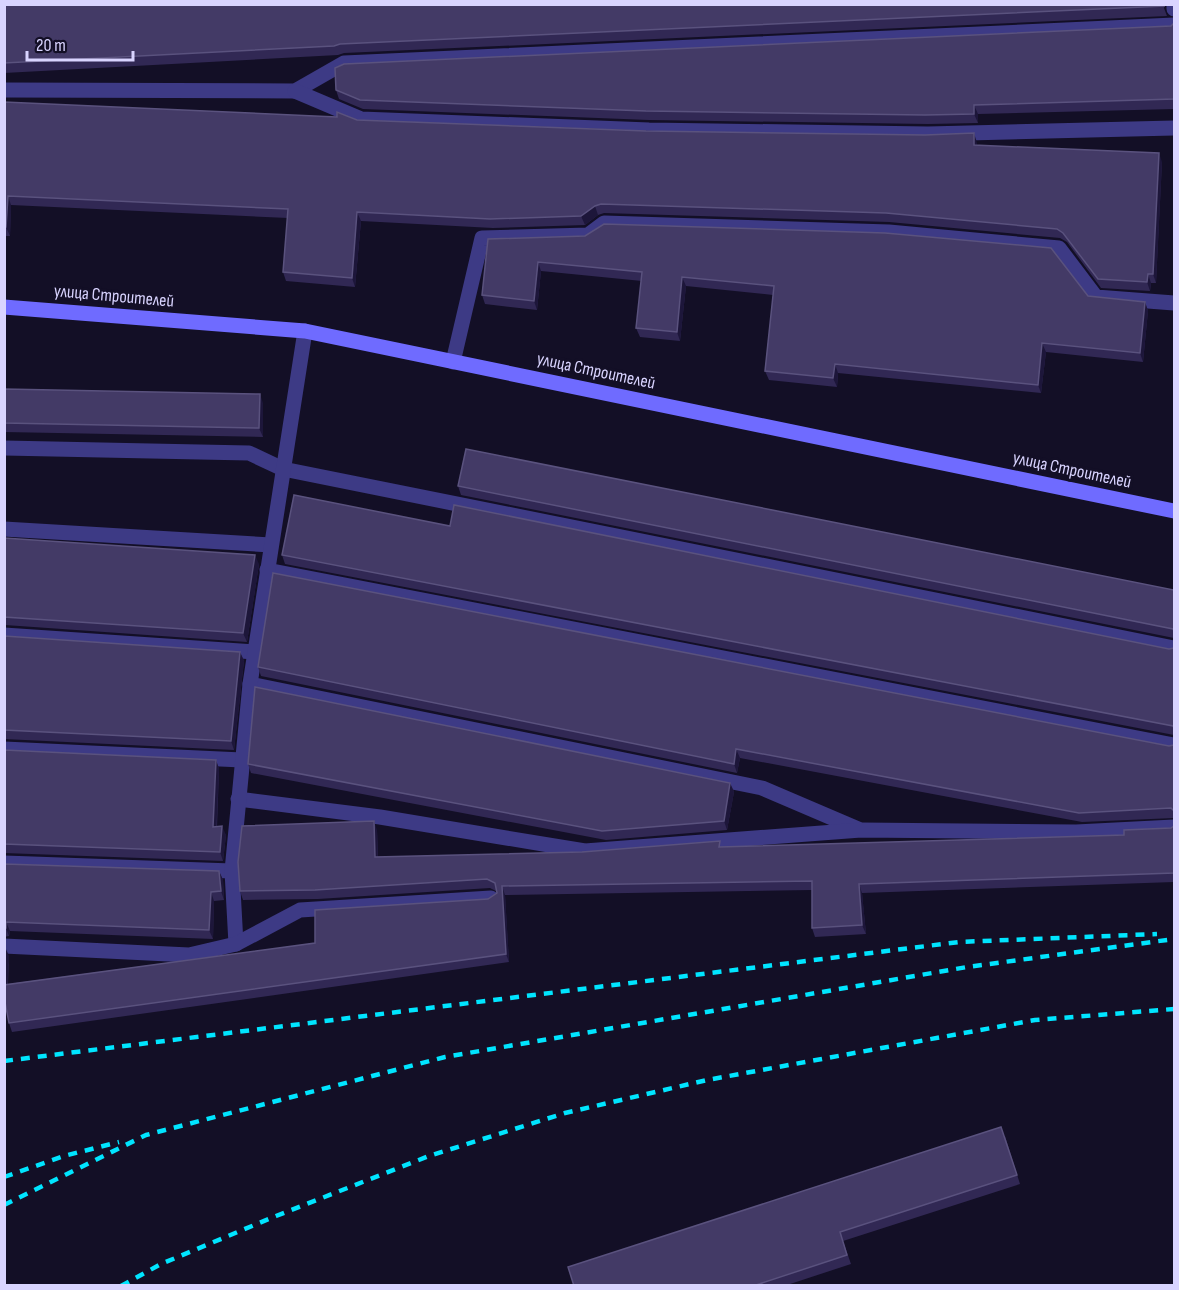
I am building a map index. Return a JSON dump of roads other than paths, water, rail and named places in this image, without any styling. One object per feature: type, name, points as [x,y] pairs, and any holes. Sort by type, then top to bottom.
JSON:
[{"type":"main road","name":"улица Строителей","points":[[4,307],[305,331],[1174,511]]},
{"type":"lane","points":[[1174,4],[1174,9]]},
{"type":"lane","points":[[295,91],[344,63],[1174,25]]},
{"type":"lane","points":[[4,90],[295,91],[361,119],[648,130],[928,134],[1174,128]]},
{"type":"lane","points":[[453,362],[482,238],[588,235],[604,223],[889,232],[1059,248],[1096,297],[1174,303]]},
{"type":"lane","points":[[236,944],[232,871],[250,684],[305,331]]},
{"type":"lane","points":[[4,448],[249,453],[283,469],[1174,648]]},
{"type":"lane","points":[[4,529],[271,545]]},
{"type":"lane","points":[[267,570],[1174,745]]},
{"type":"lane","points":[[4,635],[255,652]]},
{"type":"lane","points":[[250,684],[762,788],[861,830]]},
{"type":"lane","points":[[4,749],[242,760]]},
{"type":"lane","points":[[238,799],[380,817],[585,850],[861,830],[1076,832],[1174,827]]},
{"type":"lane","points":[[4,863],[232,871]]},
{"type":"lane","points":[[4,946],[189,955],[236,944],[300,910],[491,898]]},
{"type":"railway","points":[[4,1061],[959,942],[1157,934]]},
{"type":"railway","points":[[4,1205],[146,1135],[445,1057],[967,967],[1174,939]]},
{"type":"railway","points":[[121,1286],[161,1264],[429,1156],[565,1113],[707,1080],[1035,1020],[1174,1009]]},
{"type":"railway","points":[[4,1177],[64,1156],[119,1142]]}]
